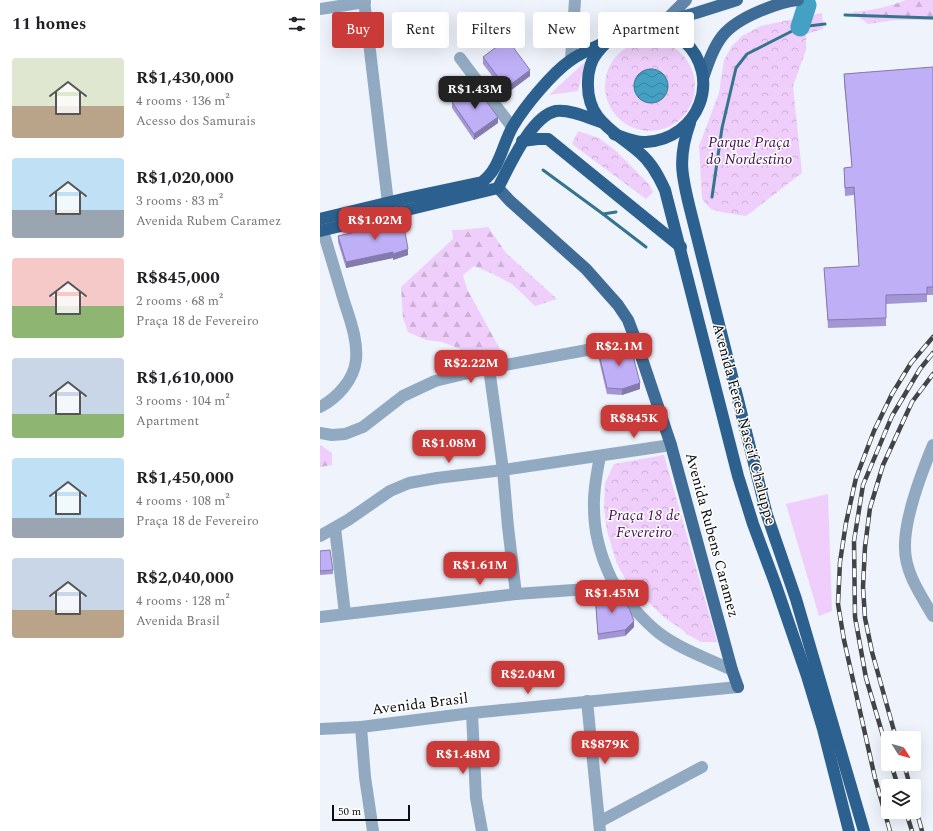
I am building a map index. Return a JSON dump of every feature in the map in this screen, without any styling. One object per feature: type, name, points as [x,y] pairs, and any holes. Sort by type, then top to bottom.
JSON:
[{"type":"highway","points":[[321,227],[388,203],[482,182],[489,177],[500,156],[512,127],[550,80],[572,60],[598,45]]},
{"type":"highway","points":[[600,48],[595,55],[588,72],[587,90],[591,107],[601,122],[614,134],[629,140],[645,142],[661,140],[676,134],[690,122],[698,110],[703,94],[703,78],[699,62],[692,48]]},
{"type":"highway","points":[[321,227],[498,188],[522,141],[547,114],[557,111],[580,114],[601,122]]},
{"type":"highway","name":"Avenida Feres Nascif Chaluppe","points":[[690,122],[681,155],[682,170],[689,206],[767,514],[798,606],[864,831]]},
{"type":"highway","name":"Avenida Feres Nascif Chaluppe","points":[[614,134],[641,153],[658,175],[665,190],[681,247],[738,476],[753,524],[807,676],[823,729],[849,831]]},
{"type":"highway","points":[[522,141],[548,139],[681,247]]},
{"type":"main road","points":[[674,12],[686,0]]},
{"type":"main road","points":[[694,13],[737,0]]},
{"type":"main road","points":[[703,78],[712,52],[719,39],[730,28],[743,18],[767,8],[798,0]]},
{"type":"main road","name":"Avenida Rubens Caramez","points":[[498,188],[510,201],[574,258],[606,290],[628,320],[671,445],[732,670],[738,687]]},
{"type":"street","points":[[572,60],[575,0]]},
{"type":"street","points":[[320,9],[364,1],[388,203]]},
{"type":"street","points":[[460,58],[512,127]]},
{"type":"street","points":[[320,407],[340,392],[351,376],[356,361],[356,344],[352,326],[321,227]]},
{"type":"street","points":[[320,433],[332,435],[345,434],[363,427],[403,396],[435,381],[489,368],[636,340]]},
{"type":"street","points":[[489,368],[503,470],[516,594]]},
{"type":"street","points":[[320,536],[335,528],[390,491],[409,483],[671,445]]},
{"type":"street","points":[[933,445],[918,484],[906,532],[904,549],[908,568],[918,590],[933,616]]},
{"type":"street","points":[[600,456],[595,484],[595,529],[604,560],[617,588],[648,623],[660,634],[691,651],[732,670]]},
{"type":"street","points":[[335,528],[345,614]]},
{"type":"street","points":[[320,617],[516,594],[617,588]]},
{"type":"street","name":"Avenida Brasil","points":[[320,729],[361,727],[472,713],[738,687]]},
{"type":"street","points":[[587,701],[599,827],[702,767]]},
{"type":"street","points":[[472,713],[476,798],[482,831]]},
{"type":"street","points":[[361,727],[365,777],[373,831]]},
{"type":"green space","points":[[906,0],[933,0],[933,20],[895,20],[868,24],[852,12],[866,11],[893,5]]},
{"type":"green space","name":"Parque Praça do Nordestino","points":[[822,13],[823,29],[806,34],[806,50],[793,86],[802,173],[746,216],[711,209],[702,199],[699,146],[719,93],[724,60],[732,46],[742,36],[761,26]]},
{"type":"green space","points":[[627,48],[673,48],[687,61],[694,77],[694,95],[687,111],[675,123],[659,130],[641,130],[625,123],[613,111],[606,95],[606,77],[609,69],[613,61]]},
{"type":"green space","points":[[585,62],[578,91],[549,95]]},
{"type":"green space","points":[[578,131],[599,138],[616,151],[649,184],[653,192],[646,199],[572,144]]},
{"type":"green space","points":[[488,227],[506,253],[557,299],[535,306],[512,284],[474,266],[463,275],[467,289],[502,353],[473,366],[460,349],[442,342],[426,340],[408,332],[403,318],[401,287],[453,239],[452,230]]},
{"type":"green space","points":[[320,445],[332,453],[332,465],[320,467]]},
{"type":"green space","name":"Praça 18 de Fevereiro","points":[[664,455],[717,642],[701,642],[687,634],[665,618],[627,582],[617,564],[607,531],[604,509],[605,483],[614,464]]},
{"type":"green space","points":[[828,494],[832,611],[819,616],[786,504]]},
{"type":"water","points":[[651,69],[663,74],[668,86],[663,98],[651,103],[639,98],[634,86],[639,74]]},
{"type":"building","points":[[495,48],[514,48],[530,70],[506,88],[483,57]]},
{"type":"building","points":[[933,67],[933,287],[927,287],[927,294],[886,295],[886,318],[828,320],[824,268],[859,266],[854,187],[845,188],[844,168],[852,167],[844,74]]},
{"type":"building","points":[[475,86],[498,117],[474,134],[452,102]]},
{"type":"building","points":[[402,215],[408,249],[393,254],[393,252],[346,262],[338,236],[388,225],[387,219]]},
{"type":"building","points":[[624,345],[631,348],[640,383],[622,389],[607,388],[598,350]]},
{"type":"building","points":[[330,550],[333,570],[320,571],[320,551]]},
{"type":"building","points":[[614,594],[629,608],[634,621],[625,630],[598,634],[595,595]]},
{"type":"waterway","points":[[800,27],[807,5]]},
{"type":"waterway","points":[[845,15],[933,18]]},
{"type":"waterway","points":[[712,197],[722,128],[736,68],[747,54],[800,27],[825,24]]},
{"type":"waterway","points":[[543,170],[603,214],[616,212]]},
{"type":"waterway","points":[[603,214],[646,247]]},
{"type":"railway","points":[[890,831],[875,778],[844,640],[838,604],[840,562],[846,523],[856,478],[874,431],[892,394],[911,363],[933,337]]},
{"type":"railway","points":[[882,731],[866,678],[855,617],[854,541],[863,485],[892,416],[920,369],[933,353]]},
{"type":"railway","points":[[894,731],[872,652],[865,618],[863,587],[865,547],[870,508],[883,465],[912,402],[933,374]]},
{"type":"railway","points":[[893,771],[896,779]]},
{"type":"railway","points":[[906,771],[908,779]]},
{"type":"railway","points":[[908,819],[912,831]]},
{"type":"railway","points":[[919,819],[922,831]]}]
